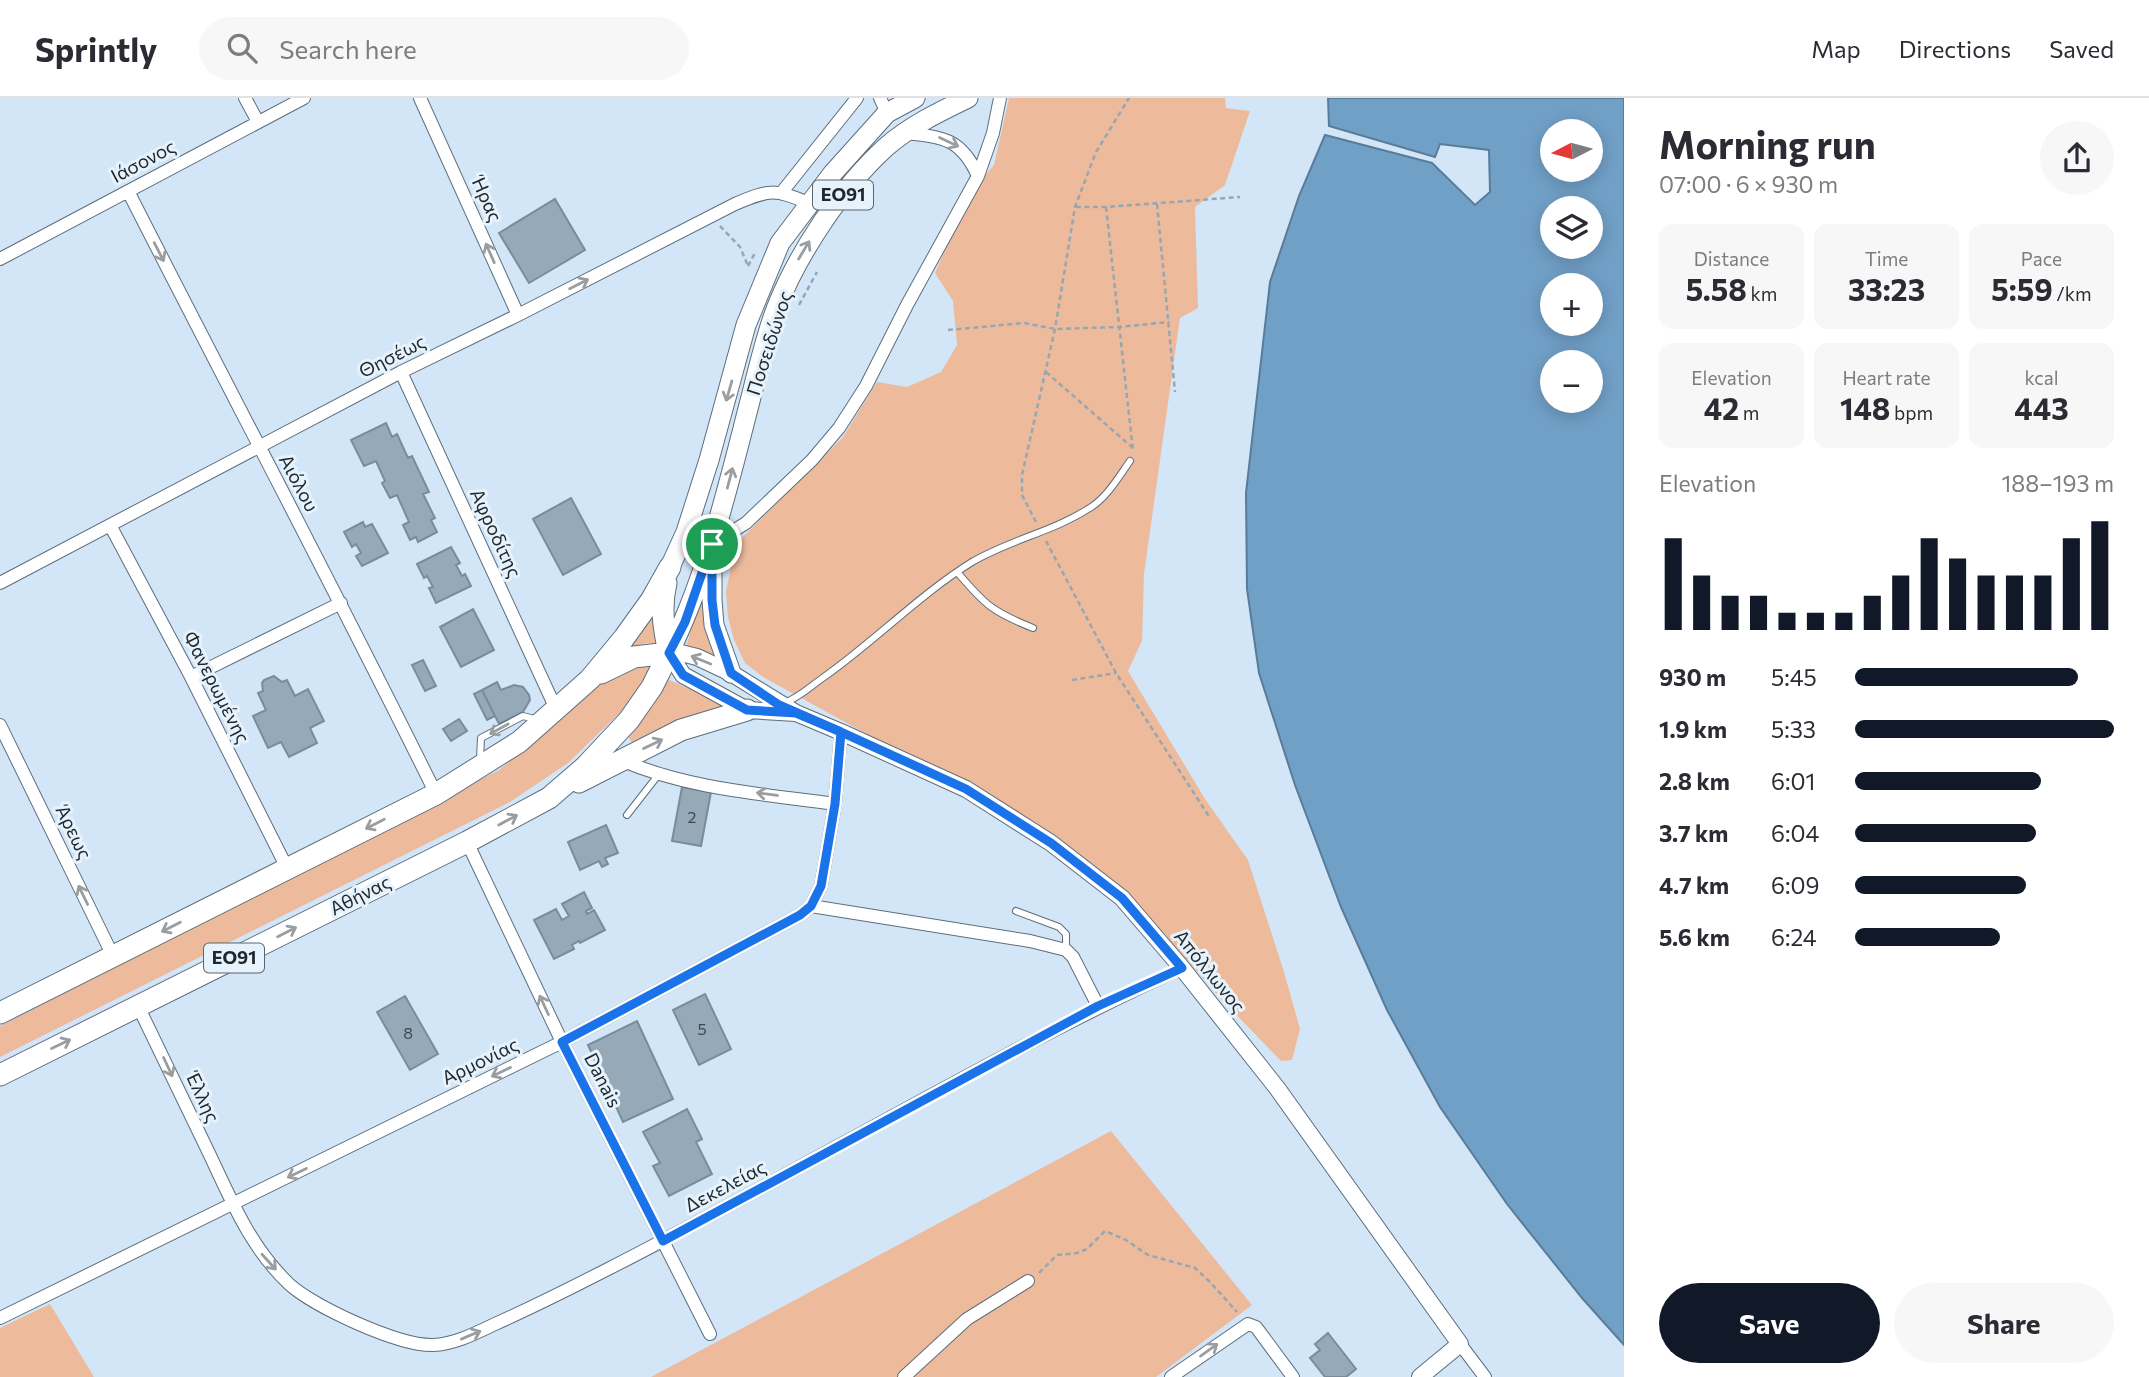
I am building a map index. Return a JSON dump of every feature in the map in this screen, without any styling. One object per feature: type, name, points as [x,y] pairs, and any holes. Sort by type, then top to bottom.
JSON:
[{"type":"highway","name":"Ποσειδώνος","points":[[590,679],[625,638],[670,567]]},
{"type":"highway","points":[[590,679],[613,665],[634,657],[669,653],[662,611],[670,567]]},
{"type":"highway","name":"Αθήνας","points":[[0,1075],[467,842],[549,798],[585,767],[628,720],[652,687],[669,653]]},
{"type":"highway","name":"ΕΟ91","points":[[0,1013],[436,793],[519,742],[590,679]]},
{"type":"highway","points":[[549,798],[681,730],[747,710]]},
{"type":"main road","name":"Ποσειδώνος","points":[[670,567],[686,532],[709,460],[754,302],[780,243],[883,106],[915,98]]},
{"type":"main road","name":"Ποσειδώνος","points":[[669,653],[685,622],[712,544],[776,309],[802,253],[860,175],[886,147],[925,120],[968,98]]},
{"type":"main road","points":[[712,544],[715,625],[731,673]]},
{"type":"street","points":[[245,98],[258,122]]},
{"type":"street","name":"Ιάσονος","points":[[0,259],[303,98]]},
{"type":"street","name":"Ήρας","points":[[420,98],[518,315]]},
{"type":"street","points":[[809,203],[782,192],[857,98]]},
{"type":"street","points":[[712,544],[746,523],[812,460],[839,428],[866,386],[978,176],[993,133],[1000,98]]},
{"type":"street","points":[[904,133],[935,136],[951,141],[961,148],[978,176]]},
{"type":"street","name":"Αιόλου","points":[[128,191],[436,793]]},
{"type":"street","name":"Θησέως","points":[[0,583],[401,372],[711,216],[760,193],[782,192]]},
{"type":"street","name":"Αφροδίτης","points":[[401,372],[550,715]]},
{"type":"street","name":"Φανερωμένης","points":[[110,525],[191,677],[287,869]]},
{"type":"street","points":[[191,677],[341,603]]},
{"type":"street","points":[[669,653],[683,675],[747,710],[796,713]]},
{"type":"street","name":"Απόλλωνος","points":[[669,653],[697,657],[731,673],[779,705],[966,789],[1051,843],[1122,898],[1182,968],[1277,1088],[1485,1377]]},
{"type":"street","name":"Άρεως","points":[[0,725],[113,956]]},
{"type":"street","points":[[841,732],[835,804],[821,886],[811,906],[1039,942],[1066,950],[1073,957],[1098,1006]]},
{"type":"street","points":[[621,760],[659,774],[709,786],[835,804]]},
{"type":"street","name":"Danais","points":[[467,842],[562,1042],[710,1334]]},
{"type":"street","name":"Αρμονίας","points":[[0,1318],[562,1042],[800,915],[811,906]]},
{"type":"street","name":"Δεκελείας","points":[[233,1205],[255,1247],[290,1286],[342,1317],[422,1345],[462,1339],[527,1310],[663,1241],[1098,1006],[1182,968]]},
{"type":"street","name":"Έλλης","points":[[138,1006],[233,1205]]},
{"type":"street","points":[[904,1377],[967,1319],[1028,1281]]},
{"type":"street","points":[[1171,1377],[1248,1324],[1256,1327],[1293,1377]]},
{"type":"street","points":[[1420,1377],[1460,1344]]},
{"type":"lane","points":[[779,705],[844,663],[918,601],[958,573],[999,548],[1042,533],[1090,509],[1113,485],[1130,461]]},
{"type":"lane","points":[[958,573],[982,601],[1003,616],[1033,628]]},
{"type":"lane","points":[[627,815],[659,774]]},
{"type":"lane","points":[[1016,911],[1059,928],[1066,934],[1066,950]]},
{"type":"path","points":[[1129,98],[1096,152],[1075,207],[1055,329],[1022,475],[1022,495],[1116,673],[1210,818]]},
{"type":"path","points":[[1075,207],[1240,197]]},
{"type":"path","points":[[1157,204],[1175,392]]},
{"type":"path","points":[[1106,207],[1134,449],[1130,461]]},
{"type":"path","points":[[711,216],[740,247],[748,266],[760,243]]},
{"type":"path","points":[[799,305],[817,272]]},
{"type":"path","points":[[948,330],[1024,323],[1055,329],[1119,327],[1169,321]]},
{"type":"path","points":[[1046,372],[1134,449]]},
{"type":"path","points":[[1072,680],[1116,673]]},
{"type":"path","points":[[1028,1281],[1057,1255],[1087,1249],[1105,1231],[1126,1240],[1148,1255],[1195,1268],[1248,1324]]},
{"type":"shaded area","points":[[1009,98],[1225,98],[1226,108],[1250,111],[1225,185],[1195,207],[1198,308],[1180,318],[1144,574],[1142,641],[1128,671],[1205,799],[1248,860],[1300,1029],[1292,1060],[1281,1061],[1222,1000],[1132,898],[1036,827],[763,677],[745,663],[734,640],[728,617],[726,591],[736,544],[843,437],[877,382],[907,387],[941,372],[957,345],[953,301],[935,273],[969,194],[994,165]]},
{"type":"shaded area","points":[[701,599],[720,663],[686,646]]},
{"type":"shaded area","points":[[656,605],[660,643],[631,647]]},
{"type":"shaded area","points":[[651,661],[650,670],[632,701],[568,763],[510,802],[0,1057],[0,1026],[499,770],[549,730],[608,676]]},
{"type":"shaded area","points":[[667,679],[732,707],[694,717],[633,744],[627,735],[653,706]]},
{"type":"shaded area","points":[[1111,1131],[1252,1305],[1156,1377],[651,1377]]},
{"type":"shaded area","points":[[50,1304],[94,1377],[0,1377],[0,1328]]},
{"type":"water","points":[[1328,98],[1624,98],[1624,1345],[1582,1298],[1507,1204],[1440,1107],[1387,1010],[1341,907],[1295,785],[1259,673],[1247,589],[1246,493],[1270,282],[1299,196],[1325,135],[1432,163],[1475,205],[1490,192],[1489,150],[1440,144],[1435,157],[1329,126]]},
{"type":"building","points":[[555,199],[585,250],[529,283],[499,233]]},
{"type":"building","points":[[386,423],[392,437],[397,434],[408,458],[412,456],[429,492],[423,494],[435,518],[431,520],[437,532],[418,542],[416,537],[410,540],[403,525],[409,522],[397,495],[390,498],[382,483],[385,481],[376,461],[364,466],[351,440]]},
{"type":"building","points":[[571,498],[601,554],[563,575],[533,519]]},
{"type":"building","points":[[363,522],[365,527],[372,524],[388,553],[362,566],[356,556],[361,553],[356,544],[352,547],[344,532]]},
{"type":"building","points":[[451,547],[460,563],[456,565],[471,586],[436,603],[429,588],[433,587],[427,576],[424,578],[417,564]]},
{"type":"building","points":[[473,609],[494,650],[461,667],[440,627]]},
{"type":"building","points":[[423,660],[436,686],[425,691],[412,665]]},
{"type":"building","points":[[274,676],[282,682],[287,680],[295,696],[308,689],[324,721],[310,728],[317,743],[289,757],[281,742],[268,748],[253,716],[266,710],[258,693],[263,691],[264,680]]},
{"type":"building","points":[[497,682],[501,690],[514,685],[523,687],[530,700],[523,712],[499,724],[482,690]]},
{"type":"building","points":[[482,690],[495,716],[487,720],[474,694]]},
{"type":"building","points":[[459,719],[467,731],[451,741],[443,729]]},
{"type":"building","points":[[682,787],[711,792],[701,846],[672,841]]},
{"type":"building","points":[[606,825],[618,853],[605,858],[608,864],[602,867],[599,861],[580,870],[568,842]]},
{"type":"building","points":[[584,892],[592,908],[586,911],[587,914],[594,910],[605,930],[580,943],[579,941],[572,945],[574,949],[554,959],[534,920],[556,909],[562,920],[569,916],[562,904]]},
{"type":"building","points":[[705,994],[731,1049],[699,1065],[673,1010]]},
{"type":"building","points":[[405,996],[438,1054],[410,1070],[377,1012]]},
{"type":"building","points":[[637,1021],[673,1099],[623,1122],[588,1045]]},
{"type":"building","points":[[687,1109],[702,1139],[696,1142],[712,1174],[669,1196],[653,1166],[660,1163],[643,1132]]},
{"type":"building","points":[[1328,1333],[1356,1369],[1346,1377],[1325,1377],[1310,1358],[1320,1350],[1315,1344]]},
{"type":"route","points":[[712,544],[685,622],[669,653],[683,675],[747,710],[796,713],[841,732],[966,789],[1051,843],[1122,898],[1182,968],[1098,1006],[663,1241],[562,1042],[800,915],[811,906],[821,886],[829,841],[841,732],[779,705],[731,673],[715,625],[712,544]]}]
